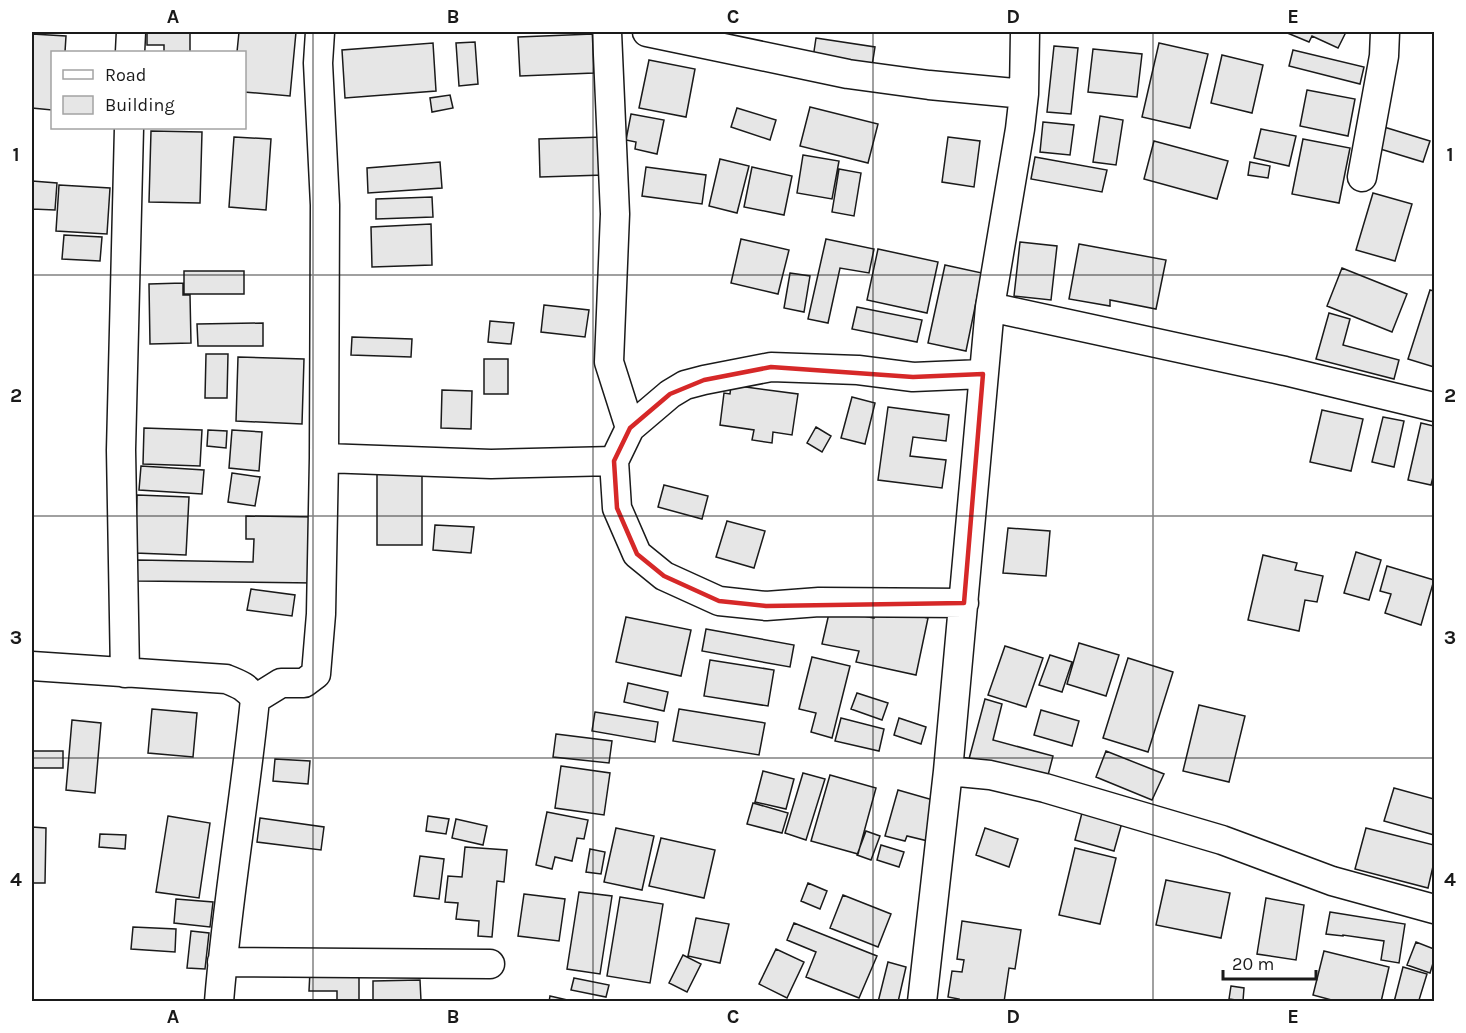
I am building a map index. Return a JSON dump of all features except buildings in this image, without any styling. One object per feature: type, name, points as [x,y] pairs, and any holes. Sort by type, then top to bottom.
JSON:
[{"type":"street","points":[[130,51],[131,32]]},
{"type":"street","points":[[255,699],[281,683],[304,683],[316,674],[321,614],[324,458],[325,205],[318,63],[320,32]]},
{"type":"street","points":[[607,32],[615,214],[609,362],[630,428]]},
{"type":"street","points":[[647,32],[848,74],[1024,94]]},
{"type":"street","points":[[922,1002],[948,771],[990,307],[1020,129],[1024,94],[1025,32]]},
{"type":"street","points":[[1362,177],[1384,56],[1385,32]]},
{"type":"street","points":[[125,673],[121,450],[129,129]]},
{"type":"street","points":[[990,307],[1285,370],[1434,407]]},
{"type":"street","points":[[964,603],[819,602],[766,606],[719,601],[664,576],[637,554],[617,508],[614,461],[630,428],[669,394],[685,385],[704,380],[771,367],[858,370],[913,377],[983,374]]},
{"type":"street","points":[[324,458],[492,464],[614,461]]},
{"type":"street","points":[[32,666],[226,679],[241,684],[255,699],[219,1002]]},
{"type":"street","points":[[948,771],[990,775],[1045,788],[1222,840],[1332,881],[1434,909]]},
{"type":"street","points":[[222,962],[490,964]]},
{"type":"highlighted area","points":[[771,367],[913,377],[983,374],[964,603],[766,606],[719,601],[664,576],[637,554],[617,508],[614,461],[630,428],[670,394],[704,380]]}]
